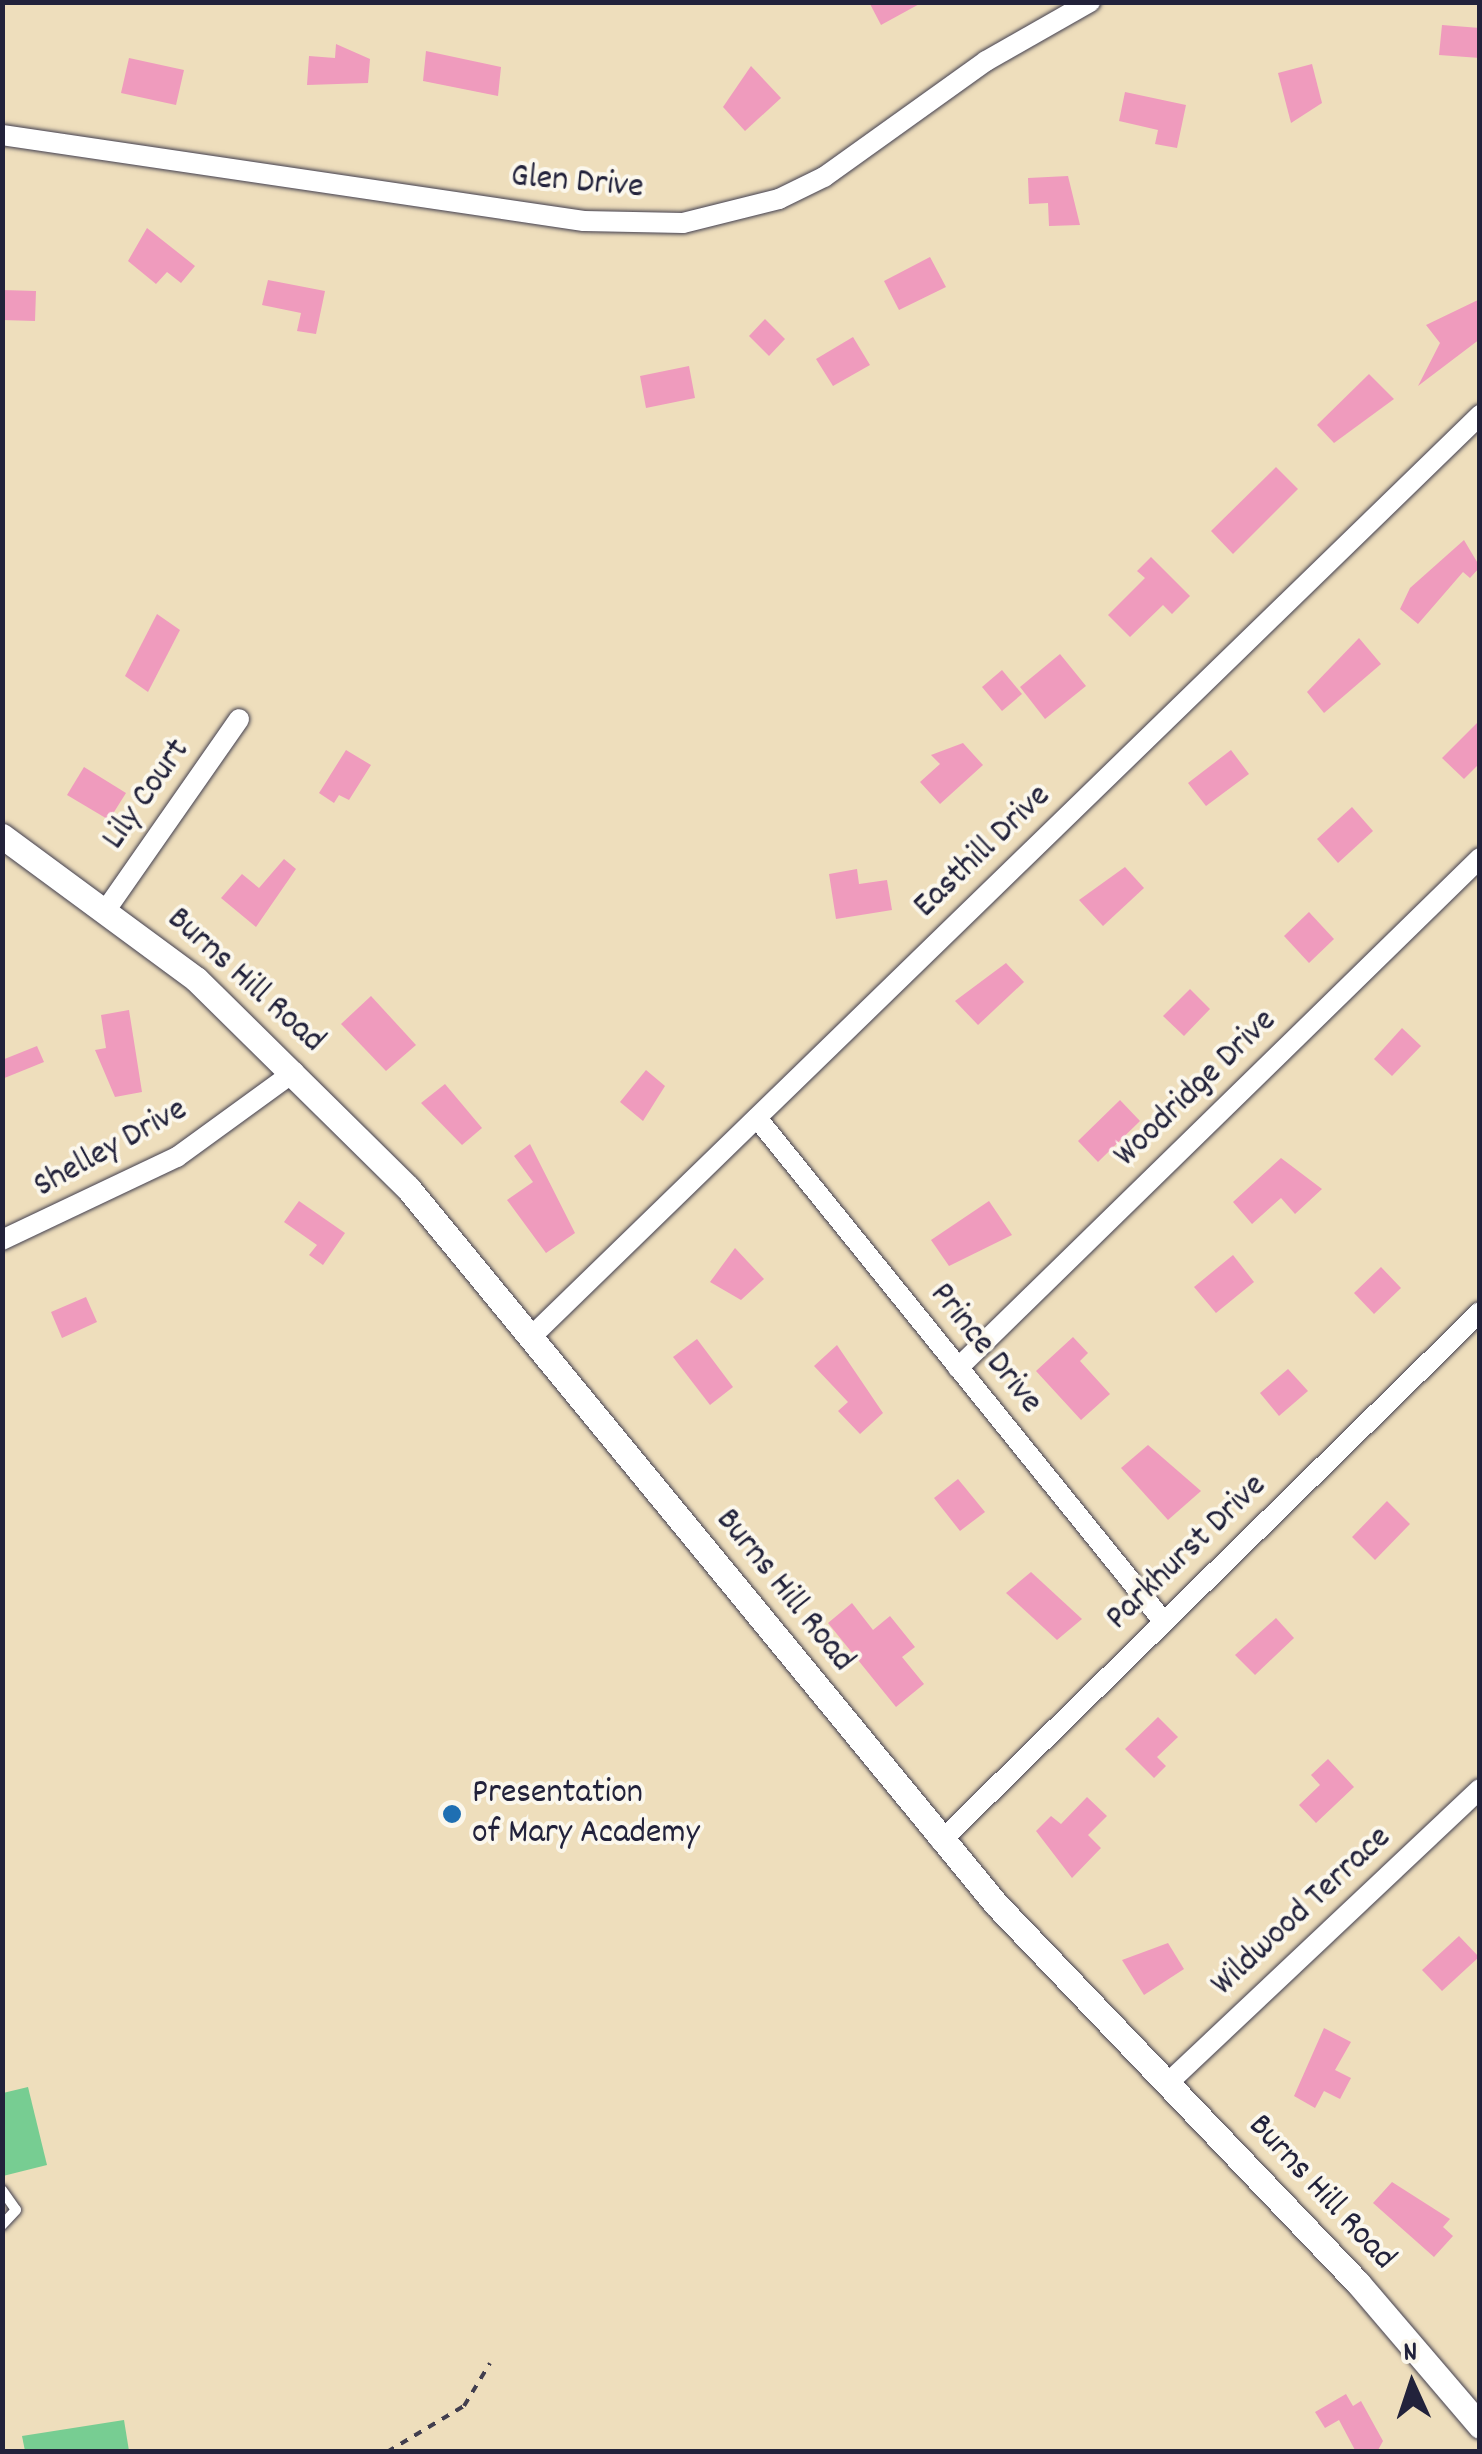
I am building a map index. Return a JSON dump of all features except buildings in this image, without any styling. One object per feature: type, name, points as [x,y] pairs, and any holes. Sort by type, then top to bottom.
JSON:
[{"type":"street","name":"Glen Drive","points":[[2,135],[584,221],[683,222],[780,199],[824,177],[986,61],[1090,2]]},
{"type":"street","name":"Easthill Drive","points":[[532,1336],[1480,415]]},
{"type":"street","name":"Lily Court","points":[[108,907],[239,719]]},
{"type":"street","name":"Burns Hill Road","points":[[2,836],[108,907],[294,1072],[532,1336],[941,1841],[1169,2082],[1480,2426]]},
{"type":"street","name":"Woodridge Drive","points":[[958,1368],[1480,858]]},
{"type":"street","name":"Shelley Drive","points":[[2,1240],[177,1157],[294,1072]]},
{"type":"street","name":"Prince Drive","points":[[756,1118],[1164,1622]]},
{"type":"street","name":"Parkhurst Drive","points":[[941,1841],[1480,1312]]},
{"type":"street","name":"Wildwood Terrace","points":[[1169,2082],[1480,1789]]},
{"type":"lane","points":[[2,2190],[16,2210],[2,2225]]},
{"type":"path","points":[[387,2452],[464,2406],[490,2364]]},
{"type":"green space","points":[[28,2087],[47,2165],[3,2176],[3,2093]]},
{"type":"green space","points":[[124,2420],[129,2451],[25,2451],[22,2436]]},
{"type":"place","name":"Presentation of Mary Academy","points":[[452,1814]]}]
